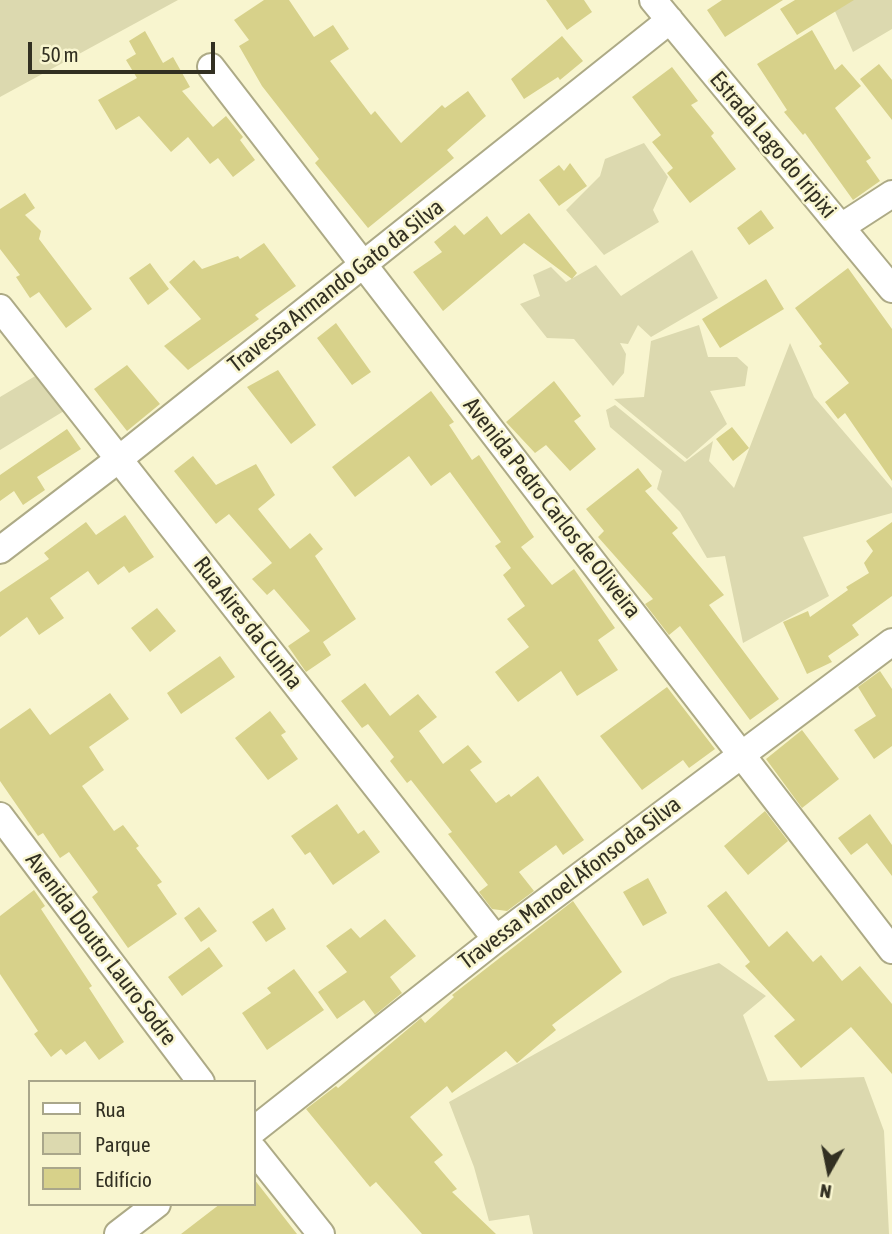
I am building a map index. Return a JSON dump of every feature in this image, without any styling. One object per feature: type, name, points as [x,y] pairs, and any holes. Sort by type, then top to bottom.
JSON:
[{"type":"street","name":"Estrada Lago do Iripixi","points":[[653,0],[892,289]]},
{"type":"street","name":"Travessa Armando Gato da Silva","points":[[0,550],[119,459],[670,20]]},
{"type":"street","name":"Avenida Pedro Carlos de Oliveira","points":[[211,67],[892,950]]},
{"type":"street","points":[[841,227],[892,194]]},
{"type":"street","name":"Rua Aires da Cunha","points":[[0,308],[496,939]]},
{"type":"street","name":"Travessa Manoel Afonso da Silva","points":[[256,1128],[496,939],[740,753],[892,642]]},
{"type":"street","name":"Avenida Doutor Lauro Sodre","points":[[0,816],[199,1080]]},
{"type":"street","points":[[256,1153],[321,1234]]},
{"type":"street","points":[[118,1234],[154,1206]]},
{"type":"green space","points":[[0,0],[178,0],[0,97]]},
{"type":"green space","points":[[830,0],[892,0],[892,29],[853,52]]},
{"type":"green space","points":[[644,143],[668,177],[653,210],[659,222],[604,255],[566,210],[600,176],[605,159]]},
{"type":"green space","points":[[692,250],[718,298],[651,337],[638,325],[628,344],[620,343],[626,354],[624,373],[613,386],[574,339],[547,338],[520,304],[540,296],[533,275],[551,267],[566,282],[596,265],[621,296]]},
{"type":"green space","points":[[699,325],[708,357],[737,357],[748,367],[745,386],[710,391],[727,424],[687,459],[614,399],[644,397],[651,341]]},
{"type":"green space","points":[[790,343],[814,397],[892,488],[892,513],[803,537],[829,596],[743,643],[725,556],[707,558],[680,512],[657,489],[662,471],[610,427],[606,410],[615,405],[685,462],[713,441],[709,461],[734,488]]},
{"type":"green space","points":[[37,375],[64,411],[0,450],[0,397]]},
{"type":"green space","points":[[719,963],[766,996],[743,1015],[768,1081],[864,1077],[884,1131],[889,1234],[533,1234],[529,1215],[489,1221],[474,1167],[449,1102],[671,978]]},
{"type":"building","points":[[264,0],[289,0],[314,37],[333,25],[349,49],[330,61],[371,115],[375,111],[401,143],[442,105],[445,108],[468,91],[486,116],[447,150],[454,158],[368,228],[315,163],[319,159],[262,86],[239,46],[249,40],[234,20]]},
{"type":"building","points":[[546,0],[584,0],[592,12],[567,30]]},
{"type":"building","points":[[722,0],[783,0],[725,37],[707,10]]},
{"type":"building","points":[[795,0],[854,0],[797,35],[780,9]]},
{"type":"building","points":[[812,30],[835,70],[842,64],[861,86],[835,108],[871,158],[866,161],[880,181],[853,200],[805,133],[803,135],[784,112],[787,110],[757,64]]},
{"type":"building","points":[[145,31],[163,63],[173,57],[190,87],[182,91],[213,127],[226,116],[243,137],[240,140],[255,160],[233,177],[218,158],[210,164],[188,137],[171,152],[139,116],[116,130],[98,100],[137,78],[126,60],[136,54],[129,41]]},
{"type":"building","points":[[562,36],[583,61],[560,80],[558,77],[524,99],[511,79]]},
{"type":"building","points":[[879,64],[892,80],[892,120],[860,79]]},
{"type":"building","points":[[672,67],[698,101],[691,105],[714,133],[711,136],[736,169],[690,203],[667,173],[673,168],[652,142],[661,135],[632,97]]},
{"type":"building","points":[[570,163],[587,186],[559,206],[539,180],[559,165],[564,171]]},
{"type":"building","points":[[25,193],[35,208],[25,215],[41,231],[39,239],[92,309],[66,328],[39,292],[30,298],[16,277],[20,275],[0,249],[0,209]]},
{"type":"building","points":[[761,210],[774,228],[749,245],[737,228]]},
{"type":"building","points":[[529,213],[577,273],[572,279],[524,243],[443,311],[413,272],[442,252],[434,242],[455,225],[464,235],[487,216],[501,235]]},
{"type":"building","points":[[264,243],[296,286],[255,315],[259,319],[188,370],[164,346],[201,319],[169,282],[194,260],[202,269],[238,256],[240,259]]},
{"type":"building","points":[[150,263],[169,289],[148,305],[129,278]]},
{"type":"building","points":[[848,268],[892,329],[892,481],[845,413],[838,419],[825,402],[849,383],[819,346],[822,344],[795,308]]},
{"type":"building","points":[[766,279],[784,309],[720,348],[702,319]]},
{"type":"building","points":[[336,323],[371,372],[352,385],[317,338]]},
{"type":"building","points":[[127,365],[160,404],[127,431],[94,389]]},
{"type":"building","points":[[278,370],[316,425],[291,444],[247,387]]},
{"type":"building","points":[[554,381],[581,416],[574,421],[596,449],[570,471],[546,445],[535,453],[506,422]]},
{"type":"building","points":[[431,391],[454,422],[449,425],[472,460],[479,455],[534,537],[521,547],[552,585],[574,569],[615,628],[598,640],[618,670],[577,696],[561,671],[518,702],[495,672],[529,647],[507,619],[525,606],[503,575],[511,568],[495,546],[501,542],[450,472],[431,486],[409,456],[355,497],[332,467]]},
{"type":"building","points":[[732,427],[749,448],[733,461],[716,439]]},
{"type":"building","points":[[67,429],[81,449],[37,477],[45,490],[23,505],[14,491],[0,501],[0,475]]},
{"type":"building","points":[[193,456],[216,485],[256,464],[275,495],[258,509],[290,549],[310,533],[323,549],[315,556],[356,619],[323,642],[331,655],[306,672],[288,646],[310,631],[274,589],[267,595],[252,579],[272,563],[229,514],[216,524],[174,471]]},
{"type":"building","points":[[638,468],[652,486],[645,491],[678,528],[672,533],[724,595],[709,605],[779,699],[750,720],[680,626],[669,635],[645,604],[653,599],[598,537],[604,531],[586,509]]},
{"type":"building","points":[[125,515],[154,557],[129,573],[124,566],[98,585],[88,571],[50,598],[64,618],[39,635],[27,617],[0,637],[0,592],[49,559],[44,553],[86,522],[96,535]]},
{"type":"building","points":[[892,522],[892,596],[852,625],[859,635],[828,656],[832,662],[807,674],[783,622],[808,611],[810,617],[848,590],[846,587],[869,573],[864,563],[873,551],[866,541]]},
{"type":"building","points":[[157,608],[176,631],[150,652],[131,628]]},
{"type":"building","points":[[220,656],[235,677],[181,714],[167,693]]},
{"type":"building","points":[[880,671],[892,689],[892,746],[874,759],[854,730],[876,716],[858,687]]},
{"type":"building","points":[[365,683],[390,716],[418,694],[437,717],[419,731],[443,764],[468,745],[482,762],[470,770],[496,803],[509,794],[511,797],[538,776],[584,840],[563,855],[556,845],[519,872],[534,891],[507,911],[492,909],[479,892],[488,885],[448,834],[452,832],[411,780],[407,783],[390,761],[394,757],[368,724],[362,728],[341,701]]},
{"type":"building","points":[[667,687],[715,749],[689,768],[683,760],[642,790],[600,736]]},
{"type":"building","points":[[110,693],[129,719],[89,747],[104,770],[82,786],[114,831],[123,825],[139,846],[136,848],[162,882],[157,885],[177,914],[128,948],[92,897],[98,892],[69,852],[60,858],[43,833],[38,836],[0,781],[0,729],[30,708],[50,735]]},
{"type":"building","points":[[270,711],[286,732],[281,735],[298,759],[268,780],[235,738]]},
{"type":"building","points":[[802,730],[839,779],[802,808],[766,759]]},
{"type":"building","points":[[337,804],[358,834],[364,830],[380,852],[333,885],[310,852],[305,855],[291,836]]},
{"type":"building","points":[[765,811],[788,841],[748,875],[724,846]]},
{"type":"building","points":[[870,814],[892,845],[892,876],[867,843],[851,855],[838,838]]},
{"type":"building","points":[[648,878],[667,913],[643,926],[623,892]]},
{"type":"building","points":[[34,890],[45,906],[41,909],[92,986],[89,988],[124,1042],[99,1060],[85,1041],[66,1055],[61,1049],[51,1057],[34,1034],[38,1031],[0,974],[0,916]]},
{"type":"building","points":[[726,891],[769,947],[787,931],[813,962],[821,955],[842,981],[860,966],[892,1004],[892,1074],[851,1027],[801,1068],[774,1036],[795,1020],[745,966],[750,962],[707,906]]},
{"type":"building","points":[[573,901],[622,972],[552,1025],[556,1030],[517,1063],[506,1051],[452,1093],[447,1086],[410,1117],[443,1155],[434,1162],[457,1189],[452,1192],[496,1234],[422,1234],[376,1182],[370,1187],[306,1109],[336,1086],[338,1088],[421,1018],[425,1023],[454,997],[452,995]]},
{"type":"building","points":[[199,907],[217,931],[201,942],[184,918]]},
{"type":"building","points":[[273,908],[286,929],[266,942],[252,922]]},
{"type":"building","points":[[385,919],[416,956],[390,977],[402,993],[375,1015],[364,1000],[337,1019],[318,992],[347,972],[326,946],[351,928],[360,938]]},
{"type":"building","points":[[209,947],[223,966],[182,996],[168,977]]},
{"type":"building","points":[[294,969],[324,1010],[267,1050],[242,1013],[271,993],[267,988]]},
{"type":"building","points":[[256,1182],[297,1234],[181,1234],[217,1206],[256,1206]]}]
